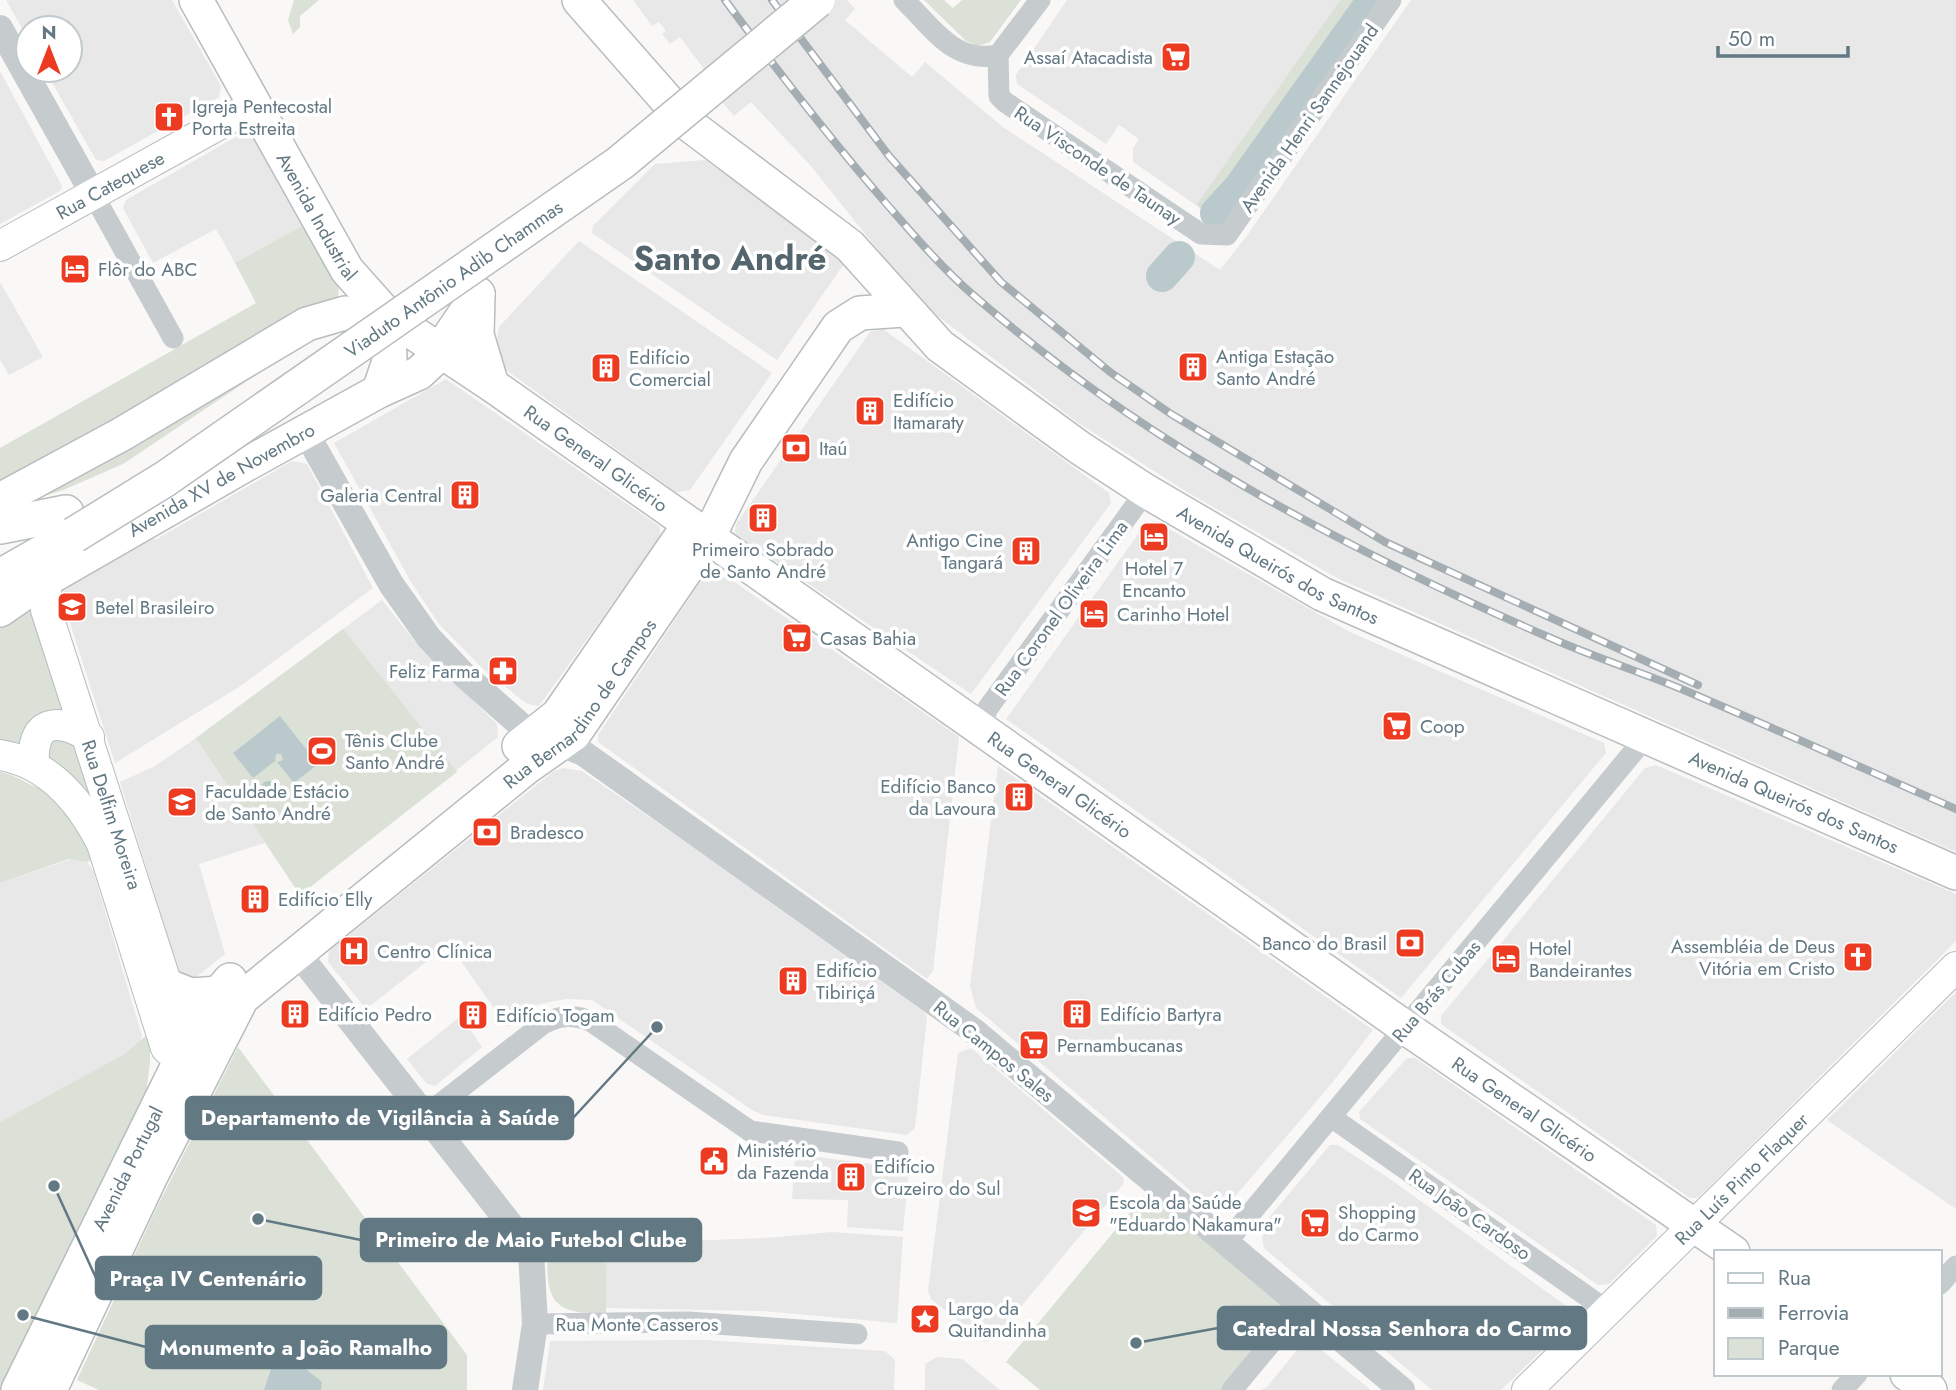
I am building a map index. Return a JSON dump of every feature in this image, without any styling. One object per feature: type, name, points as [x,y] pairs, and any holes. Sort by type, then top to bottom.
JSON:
[{"type":"highway","name":"Viaduto Antônio Adib Chammas","points":[[70,524],[152,458],[605,145],[783,0]]},
{"type":"highway","name":"Viaduto Antônio Adib Chammas","points":[[70,524],[165,479],[620,163],[817,0]]},
{"type":"highway","points":[[0,526],[70,524]]},
{"type":"highway","points":[[0,551],[70,524]]},
{"type":"highway","points":[[0,577],[70,524]]},
{"type":"main road","name":"Avenida Industrial","points":[[196,0],[347,271],[388,316]]},
{"type":"main road","name":"Avenida Queirós dos Santos","points":[[579,0],[687,123],[850,246],[904,310],[957,360],[1080,448],[1146,491],[1322,594],[1956,873]]},
{"type":"main road","name":"Rua Catequese","points":[[0,246],[238,114],[259,113]]},
{"type":"main road","name":"Avenida XV de Novembro","points":[[0,610],[46,580],[305,432],[418,373],[440,350],[478,294],[477,335],[492,385]]},
{"type":"main road","name":"Rua Bernardino de Campos","points":[[190,1059],[219,993],[230,980],[460,793],[551,738],[574,734],[699,531],[838,327],[860,313],[904,310]]},
{"type":"main road","points":[[0,500],[122,434],[307,324],[345,313],[388,316],[390,358],[379,391]]},
{"type":"main road","name":"Rua General Glicério","points":[[388,316],[492,385],[1406,1028],[1730,1250]]},
{"type":"main road","name":"Rua Delfim Moreira","points":[[46,580],[46,610],[89,737],[190,1059]]},
{"type":"main road","points":[[0,755],[34,765],[36,739],[46,727],[65,724],[89,737]]},
{"type":"main road","name":"Rua Bernardino de Campos","points":[[190,1059],[242,998],[527,767],[551,738]]},
{"type":"main road","name":"Rua Delfim Moreira","points":[[34,765],[66,791],[93,826],[102,844],[166,1048],[190,1059]]},
{"type":"main road","name":"Rua Luís Pinto Flaquer","points":[[1527,1390],[1956,967]]},
{"type":"main road","points":[[168,986],[191,995],[219,993]]},
{"type":"main road","name":"Avenida Portugal","points":[[18,1390],[190,1059]]},
{"type":"main road","name":"Avenida Portugal","points":[[50,1390],[190,1059]]},
{"type":"main road","points":[[1910,1376],[1930,1390]]},
{"type":"street","points":[[904,0],[957,51],[973,58],[998,55],[1040,0]]},
{"type":"street","name":"Avenida Henri Sannejouand","points":[[1227,235],[1391,0]]},
{"type":"street","points":[[0,28],[173,338]]},
{"type":"street","name":"Rua Visconde de Taunay","points":[[998,55],[999,96],[1005,102],[1201,234],[1227,235]]},
{"type":"street","name":"Rua Campos Sales","points":[[305,432],[391,584],[429,638],[502,709],[525,729],[551,738],[645,796],[965,1025],[1402,1390]]},
{"type":"street","name":"Rua Coronel Oliveira Lima","points":[[980,727],[983,715],[1146,491]]},
{"type":"street","name":"Rua Brás Cubas","points":[[1226,1243],[1645,738]]},
{"type":"street","name":"Rua Monte Casseros","points":[[297,951],[531,1251],[535,1324],[688,1322],[857,1334]]},
{"type":"street","points":[[426,1115],[543,1024],[557,1018],[575,1016],[592,1022],[750,1131],[898,1152]]},
{"type":"street","name":"Rua João Cardoso","points":[[1331,1117],[1608,1311]]},
{"type":"street","points":[[1942,1282],[1956,1266]]},
{"type":"street","points":[[1233,1390],[1301,1307]]},
{"type":"street","points":[[525,1390],[535,1324]]},
{"type":"street","points":[[1842,1390],[1855,1376]]},
{"type":"shaded area","points":[[6,0],[172,0],[221,86],[219,97],[104,161],[96,160],[53,84],[84,84],[84,14],[14,14]]},
{"type":"shaded area","points":[[633,0],[847,0],[855,9],[845,20],[912,77],[925,62],[1003,127],[1220,270],[1246,237],[1411,0],[1956,0],[1956,852],[1337,578],[1187,492],[1077,422],[935,314],[910,290],[810,165],[751,102],[734,116],[721,101],[725,97],[680,37],[670,44],[662,34],[666,31],[659,22],[652,26]]},
{"type":"shaded area","points":[[1067,0],[1340,0],[1196,205],[1133,162],[1133,148],[1139,139],[1119,125],[1106,144],[1017,84],[1016,75]]},
{"type":"shaded area","points":[[0,71],[62,186],[60,191],[0,224]]},
{"type":"shaded area","points":[[246,131],[250,132],[302,226],[235,263],[216,229],[153,263],[123,208],[126,200]]},
{"type":"shaded area","points":[[705,160],[842,255],[844,264],[777,360],[592,233],[593,226],[655,164]]},
{"type":"shaded area","points":[[579,241],[772,373],[690,490],[676,492],[503,368],[495,349],[499,327]]},
{"type":"shaded area","points":[[0,282],[43,357],[9,375],[0,360]]},
{"type":"shaded area","points":[[883,329],[1109,493],[1111,503],[971,694],[735,534],[736,524],[870,332]]},
{"type":"shaded area","points":[[446,379],[659,526],[661,536],[539,706],[527,704],[484,670],[439,624],[411,582],[334,443]]},
{"type":"shaded area","points":[[292,461],[307,464],[373,588],[239,687],[115,763],[61,595],[64,587],[152,537],[155,540]]},
{"type":"shaded area","points":[[1155,521],[1350,632],[1604,743],[1606,753],[1401,998],[1006,719],[1146,523]]},
{"type":"shaded area","points":[[711,566],[959,737],[933,971],[927,979],[598,742],[598,735]]},
{"type":"shaded area","points":[[382,600],[420,648],[497,724],[498,737],[300,895],[265,843],[199,864],[225,954],[194,979],[179,974],[120,782],[155,766],[196,738]]},
{"type":"shaded area","points":[[280,716],[318,764],[294,783],[277,762],[283,760],[281,754],[276,754],[275,761],[253,778],[233,753]]},
{"type":"shaded area","points":[[1656,765],[1956,894],[1956,941],[1698,1198],[1690,1198],[1441,1024],[1441,1016],[1645,768]]},
{"type":"shaded area","points":[[998,766],[1373,1030],[1332,1083],[1219,1215],[976,1008],[970,986]]},
{"type":"shaded area","points":[[564,768],[582,771],[924,1012],[927,1017],[915,1128],[907,1135],[763,1115],[592,1000],[566,999],[539,1004],[507,1027],[449,944],[366,1009],[328,962],[329,951],[554,771]]},
{"type":"shaded area","points":[[269,781],[276,784],[279,791],[276,798],[269,801],[262,798],[259,791],[262,784]]},
{"type":"shaded area","points":[[75,858],[87,862],[93,870],[142,1036],[139,1044],[126,1053],[0,1122],[0,883]]},
{"type":"shaded area","points":[[1956,992],[1956,1209],[1827,1120]]},
{"type":"shaded area","points":[[461,1016],[482,1047],[435,1086],[427,1084],[407,1059]]},
{"type":"shaded area","points":[[971,1048],[1123,1177],[1124,1183],[993,1340],[985,1342],[931,1299],[928,1291],[958,1053]]},
{"type":"shaded area","points":[[1407,1058],[1415,1058],[1656,1225],[1657,1236],[1609,1284],[1598,1285],[1360,1119],[1359,1112]]},
{"type":"shaded area","points":[[1330,1145],[1338,1145],[1390,1179],[1579,1315],[1501,1390],[1432,1390],[1264,1248],[1262,1238],[1268,1219]]},
{"type":"shaded area","name":"Edifício Cruzeiro do Sul","points":[[795,1154],[909,1169],[903,1231],[847,1227],[848,1200],[792,1199]]},
{"type":"shaded area","points":[[832,1232],[903,1237],[897,1323],[761,1311],[606,1308],[607,1244],[767,1238]]},
{"type":"shaded area","points":[[1307,1338],[1371,1390],[1261,1390],[1267,1387]]},
{"type":"shaded area","points":[[704,1340],[885,1351],[895,1360],[894,1390],[543,1390],[550,1341]]},
{"type":"shaded area","points":[[285,1352],[322,1382],[321,1390],[264,1390],[275,1357]]},
{"type":"shaded area","points":[[937,1357],[962,1359],[1000,1390],[925,1390],[925,1364]]},
{"type":"green space","points":[[294,0],[319,0],[300,16],[300,27],[293,34],[288,20]]},
{"type":"green space","points":[[924,0],[944,0],[953,8],[962,0],[1021,0],[990,42],[978,46],[966,41]]},
{"type":"green space","points":[[1340,0],[1380,0],[1230,212],[1225,216],[1209,214],[1196,205]]},
{"type":"green space","points":[[307,223],[339,285],[338,298],[0,494],[0,448],[256,303],[235,263]]},
{"type":"green space","points":[[317,334],[123,464],[61,491],[9,506]]},
{"type":"green space","points":[[31,603],[64,710],[51,711],[20,749],[0,745],[0,622]]},
{"type":"green space","name":"Tênis Clube Santo André","points":[[343,629],[457,772],[300,895],[196,738]]},
{"type":"green space","points":[[72,733],[111,847],[45,758],[47,742]]},
{"type":"green space","points":[[0,772],[53,791],[97,858],[87,862],[69,859],[0,883]]},
{"type":"green space","points":[[150,1032],[150,1062],[145,1102],[9,1390],[0,1390],[0,1122],[126,1053]]},
{"type":"green space","points":[[238,1047],[467,1355],[467,1390],[99,1390],[77,1380],[156,1209]]},
{"type":"green space","points":[[1150,1188],[1286,1303],[1286,1315],[1224,1390],[1040,1390],[1006,1362]]},
{"type":"green space","points":[[607,1244],[606,1313],[573,1311],[555,1301],[548,1280],[548,1247]]},
{"type":"waterway","points":[[1216,213],[1239,188],[1373,0]]},
{"type":"waterway","points":[[1162,276],[1179,257]]},
{"type":"railway","points":[[725,0],[843,152],[926,249],[972,294],[1106,399],[1249,489],[1399,568],[1569,646],[1714,703],[1956,809]]},
{"type":"railway","points":[[772,0],[889,156],[1001,282],[1110,372],[1171,414],[1385,542],[1698,685]]},
{"type":"place","name":"Assaí Atacadista","points":[[1176,57]]},
{"type":"place","name":"Igreja Pentecostal Porta Estreita","points":[[169,117]]},
{"type":"place","name":"Flôr do ABC","points":[[75,269]]},
{"type":"place","name":"Antiga Estação Santo André","points":[[1193,367]]},
{"type":"place","name":"Edifício Comercial","points":[[606,368]]},
{"type":"place","name":"Edifício Itamaraty","points":[[870,411]]},
{"type":"place","name":"Itaú","points":[[796,448]]},
{"type":"place","name":"Galeria Central","points":[[465,495]]},
{"type":"place","name":"Primeiro Sobrado de Santo André","points":[[763,518]]},
{"type":"place","name":"Hotel 7 Encanto","points":[[1154,537]]},
{"type":"place","name":"Antigo Cine Tangará","points":[[1026,551]]},
{"type":"place","name":"Betel Brasileiro","points":[[72,607]]},
{"type":"place","name":"Carinho Hotel","points":[[1094,614]]},
{"type":"place","name":"Casas Bahia","points":[[797,638]]},
{"type":"place","name":"Feliz Farma","points":[[503,671]]},
{"type":"place","name":"Coop","points":[[1397,726]]},
{"type":"place","name":"Tênis Clube Santo André","points":[[322,751]]},
{"type":"place","name":"Edifício Banco da Lavoura","points":[[1019,797]]},
{"type":"place","name":"Faculdade Estácio de Santo André","points":[[182,802]]},
{"type":"place","name":"Bradesco","points":[[487,832]]},
{"type":"place","name":"Edifício Elly","points":[[255,899]]},
{"type":"place","name":"Banco do Brasil","points":[[1410,943]]},
{"type":"place","name":"Centro Clínica","points":[[354,951]]},
{"type":"place","name":"Assembléia de Deus Vitória em Cristo","points":[[1858,957]]},
{"type":"place","name":"Hotel Bandeirantes","points":[[1506,959]]},
{"type":"place","name":"Edifício Tibiriçá","points":[[793,981]]},
{"type":"place","name":"Edifício Pedro","points":[[295,1014]]},
{"type":"place","name":"Edifício Bartyra","points":[[1077,1014]]},
{"type":"place","name":"Edifício Togam","points":[[473,1015]]},
{"type":"place","name":"Departamento de Vigilância à Saúde","points":[[657,1027]]},
{"type":"place","name":"Pernambucanas","points":[[1034,1045]]},
{"type":"place","name":"Ministério da Fazenda","points":[[714,1161]]},
{"type":"place","name":"Edifício Cruzeiro do Sul","points":[[851,1177]]},
{"type":"place","name":"Praça IV Centenário","points":[[54,1186]]},
{"type":"place","name":"Escola da Saúde \"Eduardo Nakamura\"","points":[[1086,1213]]},
{"type":"place","name":"Primeiro de Maio Futebol Clube","points":[[258,1219]]},
{"type":"place","name":"Shopping do Carmo","points":[[1315,1223]]},
{"type":"place","name":"Monumento a João Ramalho","points":[[23,1315]]},
{"type":"place","name":"Largo da Quitandinha","points":[[925,1319]]},
{"type":"place","name":"Catedral Nossa Senhora do Carmo","points":[[1136,1343]]},
{"type":"district","name":"Santo André","points":[[730,258]]}]
